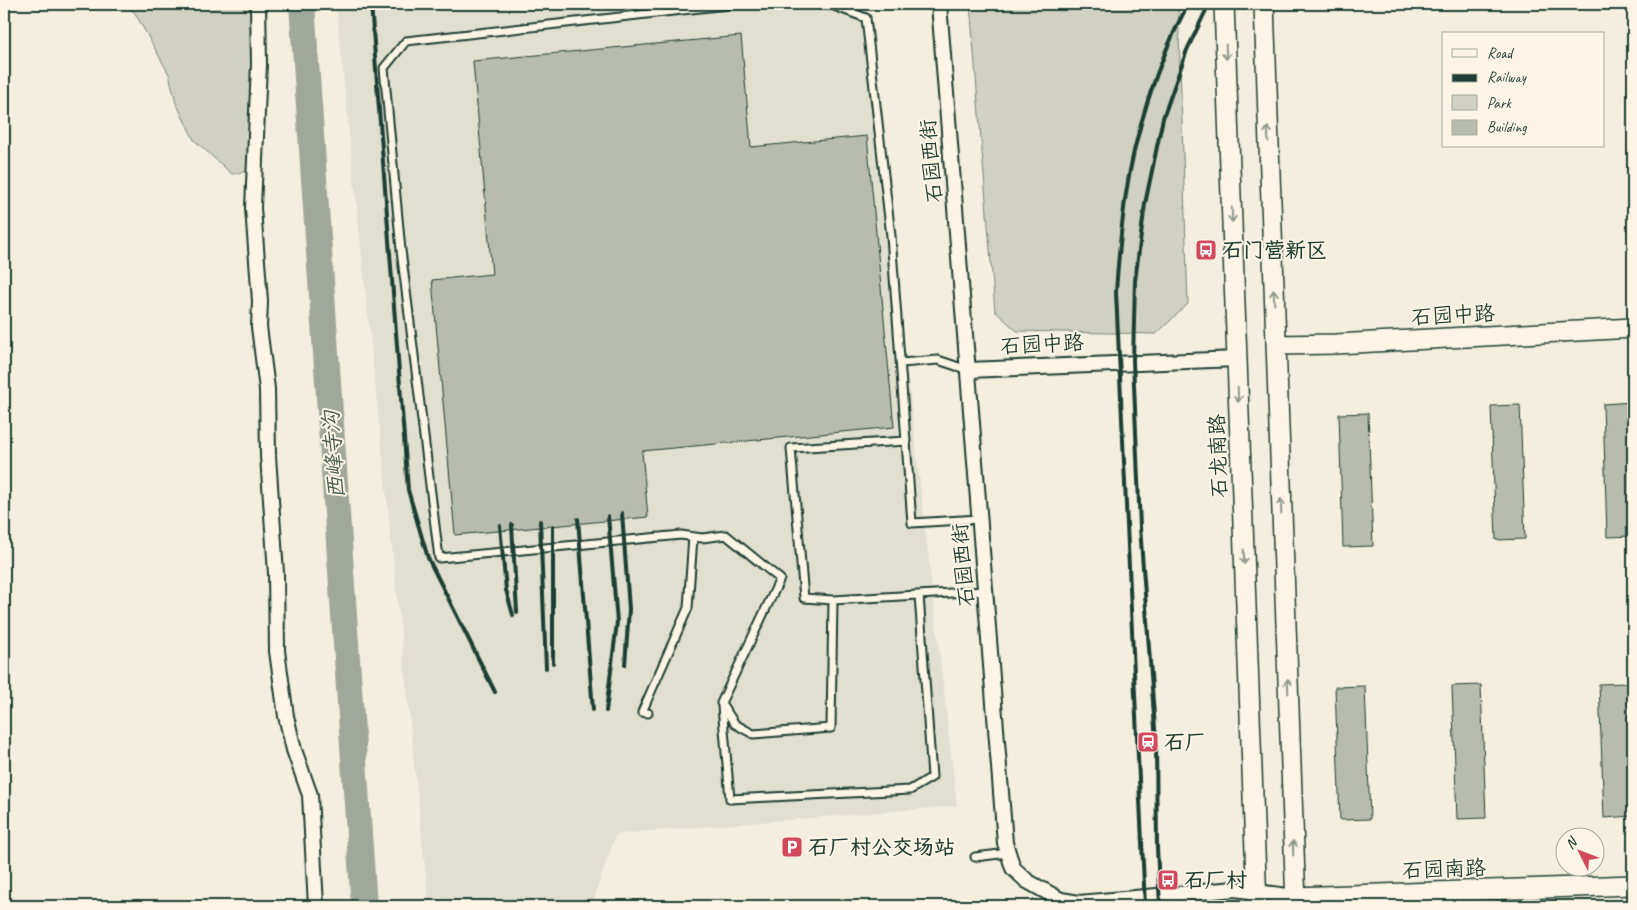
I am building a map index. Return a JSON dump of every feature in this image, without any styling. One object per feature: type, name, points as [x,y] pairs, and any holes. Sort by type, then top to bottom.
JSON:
[{"type":"main road","name":"石龙南路","points":[[1224,4],[1256,899]]},
{"type":"main road","points":[[1264,4],[1295,902]]},
{"type":"main road","name":"石园中路","points":[[1276,346],[1633,328]]},
{"type":"main road","name":"石园南路","points":[[1295,902],[1633,885]]},
{"type":"street","points":[[258,4],[259,64],[253,208],[260,301],[259,327],[267,388],[268,456],[276,573],[277,651],[286,716],[294,750],[310,795],[316,906]]},
{"type":"street","name":"石园西街","points":[[939,4],[1005,843],[1013,868],[1027,881],[1062,900],[1079,903],[1235,889],[1256,899]]},
{"type":"street","name":"石园中路","points":[[968,370],[1237,359]]},
{"type":"street","name":"石园南路","points":[[1256,899],[1295,902]]},
{"type":"lane","points":[[736,4],[406,41],[384,68],[401,250],[439,558],[681,535],[702,538],[726,535],[780,579],[721,703],[730,799],[910,790],[932,777],[919,595]]},
{"type":"lane","points":[[829,4],[866,18],[891,236],[912,523],[979,519]]},
{"type":"lane","points":[[900,363],[938,360],[968,370]]},
{"type":"lane","points":[[906,441],[791,448],[804,598],[833,600],[985,591]]},
{"type":"lane","points":[[648,713],[642,712],[688,608],[693,537]]},
{"type":"lane","points":[[721,703],[735,724],[754,734],[831,728],[833,600]]},
{"type":"lane","points":[[975,857],[1008,853]]},
{"type":"shaded area","points":[[336,4],[865,4],[957,806],[616,834],[598,885],[593,906],[429,906]]},
{"type":"green space","points":[[125,4],[253,4],[254,170],[232,174],[194,140],[176,103],[169,74],[135,13]]},
{"type":"green space","points":[[970,4],[1178,4],[1188,304],[1156,334],[1017,331],[995,311]]},
{"type":"building","points":[[741,36],[751,147],[867,136],[894,427],[642,451],[648,517],[455,535],[432,280],[492,274],[473,61]]},
{"type":"building","points":[[1632,402],[1633,536],[1607,537],[1603,404]]},
{"type":"building","points":[[1520,405],[1525,539],[1496,540],[1491,406]]},
{"type":"building","points":[[1368,413],[1373,546],[1343,547],[1339,414]]},
{"type":"building","points":[[1628,683],[1633,816],[1604,818],[1599,684]]},
{"type":"building","points":[[1481,685],[1486,818],[1457,819],[1452,686]]},
{"type":"building","points":[[1365,686],[1370,819],[1340,820],[1335,687]]},
{"type":"waterway","name":"西峰寺沟","points":[[302,4],[364,906]]},
{"type":"railway","points":[[371,4],[408,490],[428,558],[495,692]]},
{"type":"railway","points":[[1145,906],[1116,292],[1125,200],[1134,150],[1157,74],[1188,4]]},
{"type":"railway","points":[[1160,906],[1157,848],[1156,742],[1140,527],[1133,361],[1135,281],[1145,204],[1163,118],[1187,50],[1209,4]]},
{"type":"railway","points":[[622,513],[629,609],[625,665]]},
{"type":"railway","points":[[606,711],[617,622],[608,516]]},
{"type":"railway","points":[[578,519],[593,710]]},
{"type":"railway","points":[[540,521],[546,668]]},
{"type":"railway","points":[[512,525],[517,612]]},
{"type":"railway","points":[[500,526],[506,590],[513,615]]},
{"type":"railway","points":[[553,526],[553,663]]},
{"type":"place","name":"石门营新区","points":[[1206,250]]},
{"type":"place","name":"石厂","points":[[1148,742]]},
{"type":"place","name":"石厂村公交场站","points":[[792,847]]},
{"type":"place","name":"石厂村","points":[[1168,880]]}]
